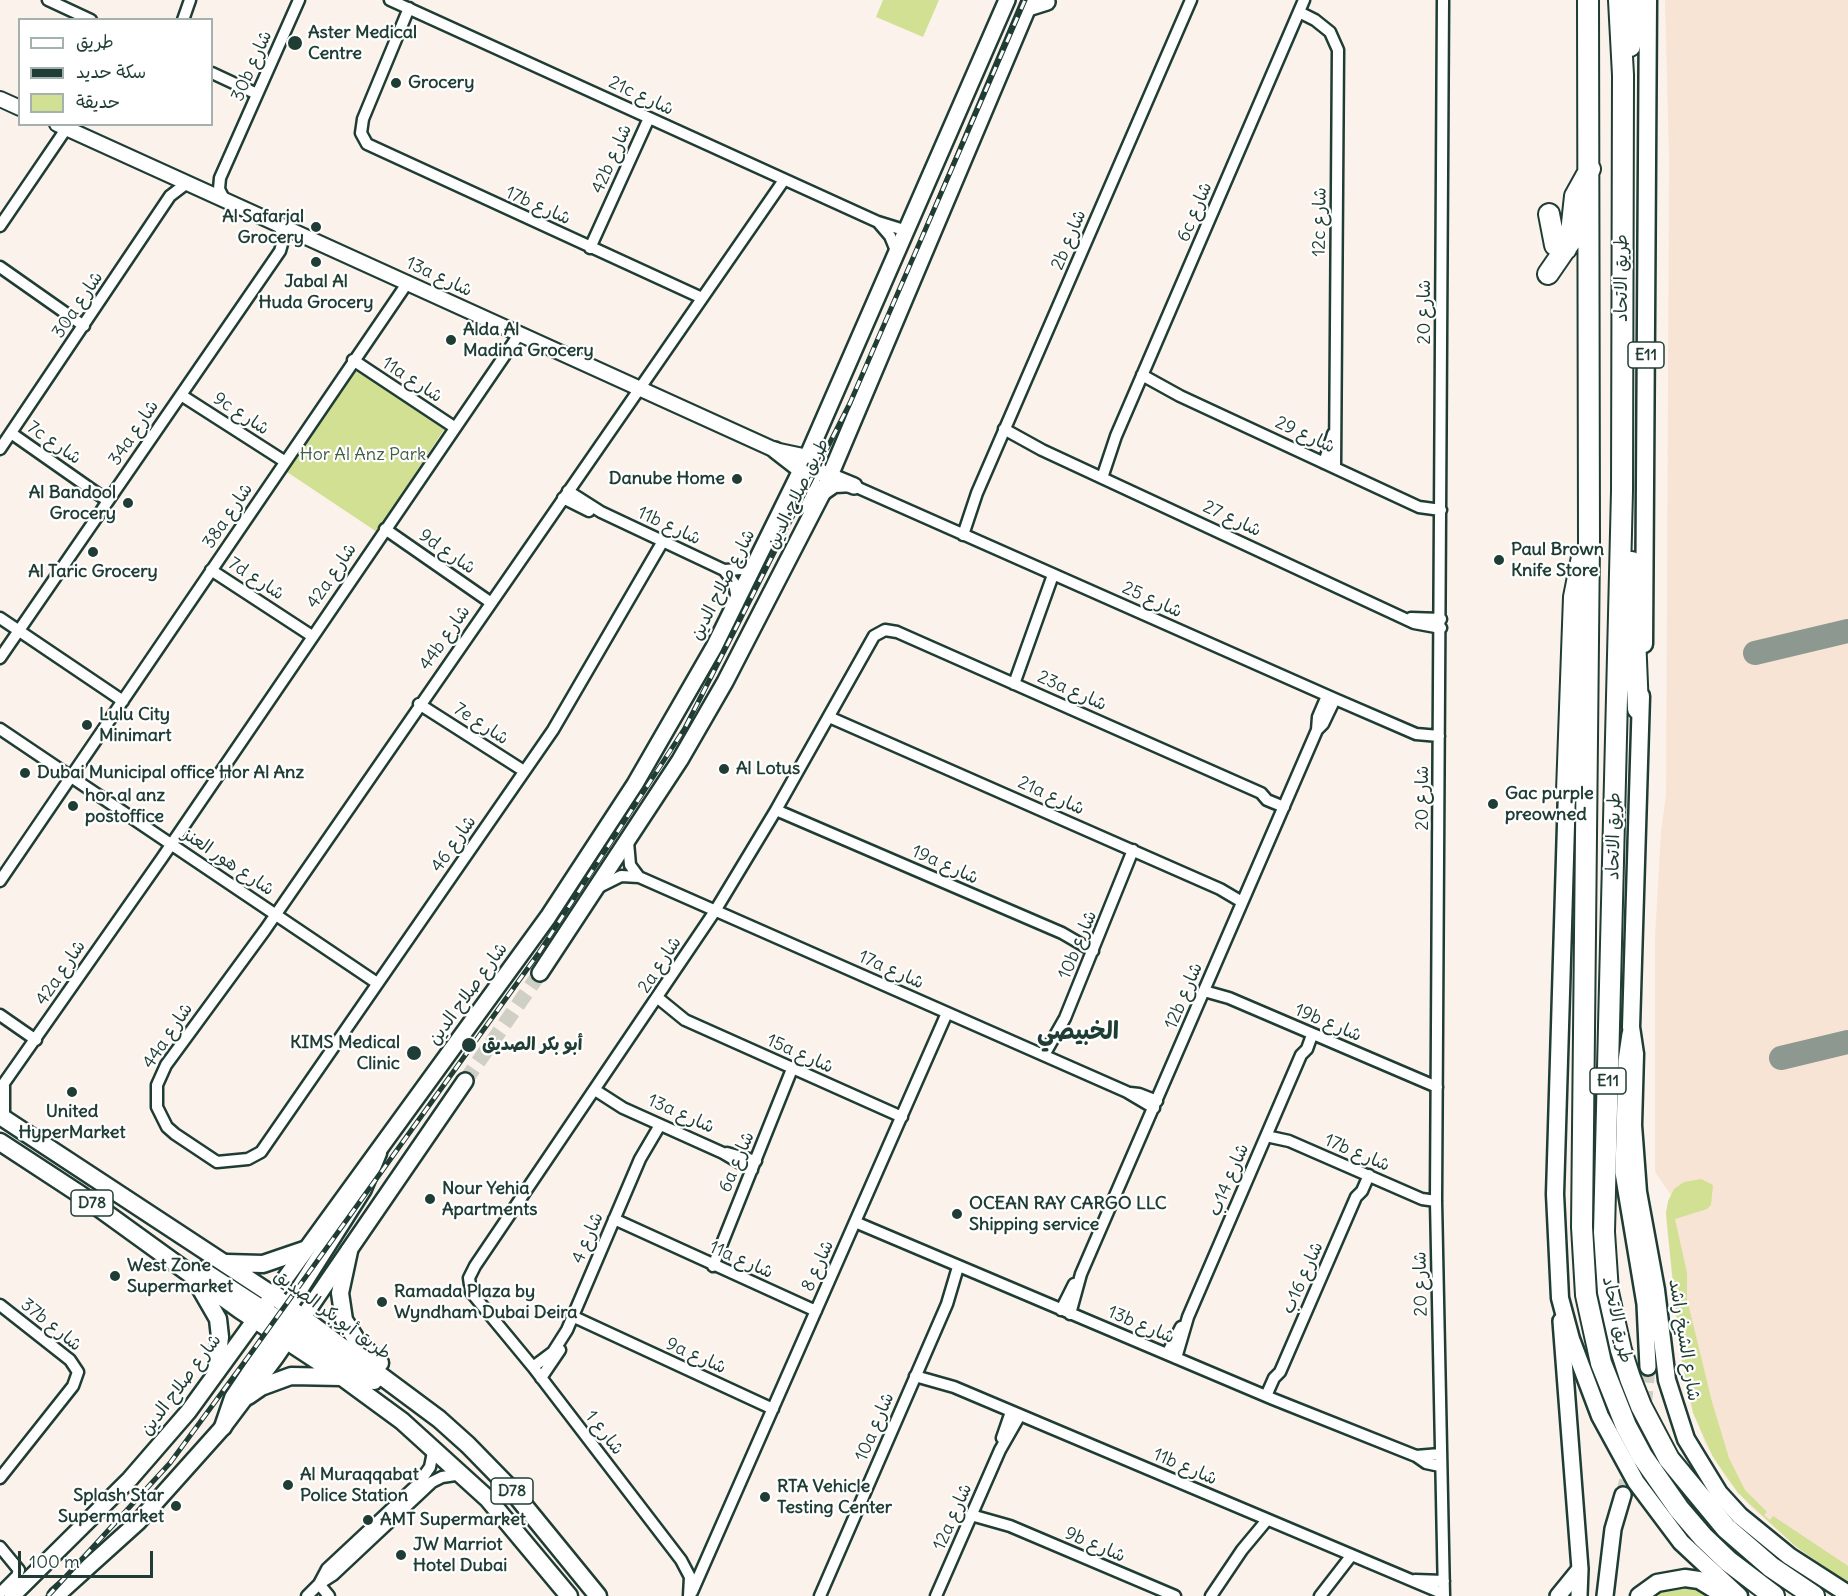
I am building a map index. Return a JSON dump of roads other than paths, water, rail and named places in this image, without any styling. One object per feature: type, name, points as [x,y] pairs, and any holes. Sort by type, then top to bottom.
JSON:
[{"type":"highway","name":"طريق الاتحاد","points":[[1588,0],[1589,543],[1581,1227],[1586,1295],[1605,1374],[1626,1426],[1642,1456],[1672,1501],[1703,1537],[1728,1561],[1774,1596]]},
{"type":"highway","name":"طريق الاتحاد","points":[[1619,0],[1623,75],[1622,491],[1604,1232],[1610,1301],[1630,1378],[1641,1406],[1669,1459],[1726,1528],[1771,1567],[1814,1596]]},
{"type":"highway","points":[[1623,75],[1632,36],[1634,0]]},
{"type":"highway","points":[[1548,274],[1572,238],[1575,195],[1590,169]]},
{"type":"highway","points":[[1549,214],[1555,245],[1566,249]]},
{"type":"highway","points":[[1622,491],[1631,530],[1638,709]]},
{"type":"highway","points":[[1567,791],[1575,583],[1589,543]]},
{"type":"main road","name":"طريق صلاح الدين","points":[[807,457],[1007,0]]},
{"type":"main road","name":"طريق الاتحاد","points":[[1648,0],[1644,642],[1638,709],[1632,1002],[1626,1061],[1623,1172],[1646,1304],[1648,1367]]},
{"type":"main road","points":[[1030,4],[1047,2]]},
{"type":"main road","name":"طريق صلاح الدين","points":[[540,972],[628,842],[702,721],[820,499],[1030,4]]},
{"type":"main road","points":[[864,397],[866,368],[918,247],[916,237],[907,231]]},
{"type":"main road","points":[[824,387],[831,403]]},
{"type":"main road","points":[[775,450],[807,457],[816,468],[830,478],[854,486]]},
{"type":"main road","points":[[766,602],[770,581],[813,496],[807,457]]},
{"type":"main road","name":"شارع صلاح الدين","points":[[12,1596],[138,1471],[176,1427],[271,1294],[378,1154],[607,829],[678,712],[738,600],[807,457]]},
{"type":"main road","points":[[1567,791],[1555,1194],[1560,1298],[1580,1569],[1579,1596]]},
{"type":"main road","name":"شارع الشيخ راشد","points":[[1631,1027],[1635,1054],[1635,1170],[1653,1271],[1667,1380],[1686,1439],[1701,1467],[1740,1516],[1789,1556],[1848,1594]]},
{"type":"main road","points":[[224,1427],[233,1398],[288,1325],[349,1251],[465,1081]]},
{"type":"main road","name":"طريق أبو بكر الصديق","points":[[2,1117],[271,1294],[288,1325],[342,1377],[434,1447],[464,1474],[511,1525],[569,1596]]},
{"type":"main road","points":[[4,1144],[32,1152],[66,1173],[75,1173],[81,1168]]},
{"type":"main road","name":"D78","points":[[4,1144],[182,1268],[257,1314]]},
{"type":"main road","points":[[56,1596],[138,1522],[224,1427],[248,1396],[363,1189],[378,1154]]},
{"type":"main road","points":[[147,1243],[195,1265],[257,1314],[288,1325],[354,1370],[409,1396]]},
{"type":"main road","points":[[223,1262],[263,1264],[304,1250]]},
{"type":"main road","points":[[349,1251],[340,1293],[344,1320],[357,1341],[390,1371],[409,1396]]},
{"type":"main road","points":[[182,1268],[206,1295],[218,1319],[219,1355],[216,1372]]},
{"type":"main road","points":[[1560,1298],[1571,1339],[1600,1416],[1636,1482],[1682,1542],[1739,1596]]},
{"type":"main road","points":[[248,1396],[261,1387],[291,1376],[342,1377]]},
{"type":"main road","name":"D78","points":[[409,1396],[446,1425],[489,1465],[528,1509],[598,1596]]},
{"type":"main road","points":[[1605,1596],[1611,1540],[1623,1495]]},
{"type":"main road","points":[[1558,1596],[1580,1569]]},
{"type":"main road","points":[[1639,1596],[1657,1583],[1685,1578],[1699,1580],[1725,1596]]},
{"type":"street","points":[[48,0],[87,18]]},
{"type":"street","name":"30b شارع","points":[[220,178],[299,0]]},
{"type":"street","name":"21c شارع","points":[[390,0],[878,222],[907,231]]},
{"type":"street","name":"2b شارع","points":[[960,533],[1191,0]]},
{"type":"street","name":"6c شارع","points":[[1099,476],[1304,0]]},
{"type":"street","name":"شارع 20","points":[[1443,0],[1436,1197],[1444,1595]]},
{"type":"street","points":[[182,18],[189,2]]},
{"type":"street","name":"17b شارع","points":[[408,8],[363,119],[363,139],[376,150],[702,298]]},
{"type":"street","name":"12c شارع","points":[[1297,16],[1313,26],[1319,25],[1330,32],[1338,50],[1335,428],[1330,465]]},
{"type":"street","points":[[213,73],[258,94]]},
{"type":"street","points":[[0,99],[18,107]]},
{"type":"street","name":"42b شارع","points":[[590,248],[649,118]]},
{"type":"street","points":[[0,226],[62,127]]},
{"type":"street","name":"13a شارع","points":[[62,127],[405,280],[775,450]]},
{"type":"street","points":[[203,190],[213,186],[220,178]]},
{"type":"street","points":[[220,178],[219,189],[224,199]]},
{"type":"street","name":"44b شارع","points":[[273,913],[702,298],[757,218],[781,178]]},
{"type":"street","name":"30a شارع","points":[[0,449],[170,196],[187,183]]},
{"type":"street","points":[[878,222],[890,236],[897,254]]},
{"type":"street","name":"34a شارع","points":[[0,658],[280,251],[284,237],[278,224]]},
{"type":"street","points":[[0,267],[84,326]]},
{"type":"street","name":"38a شارع","points":[[0,880],[123,701],[405,280]]},
{"type":"street","name":"42a شارع","points":[[2,1117],[2,1088],[385,529],[517,332]]},
{"type":"street","name":"11a شارع","points":[[352,360],[454,427]]},
{"type":"street","name":"شارع 29","points":[[1141,379],[1416,505],[1427,509],[1441,506]]},
{"type":"street","name":"9c شارع","points":[[181,395],[284,461]]},
{"type":"street","name":"7c شارع","points":[[11,433],[108,501]]},
{"type":"street","name":"شارع 27","points":[[1003,433],[1418,625],[1441,623]]},
{"type":"street","points":[[840,453],[844,475],[854,486]]},
{"type":"street","points":[[820,499],[835,487],[854,486]]},
{"type":"street","name":"شارع 25","points":[[854,486],[1331,698],[1416,734],[1440,736]]},
{"type":"street","name":"11b شارع","points":[[565,495],[724,570]]},
{"type":"street","name":"9d شارع","points":[[385,529],[490,602]]},
{"type":"street","name":"شارع 46","points":[[257,1156],[566,708],[663,541]]},
{"type":"street","points":[[724,570],[742,569],[758,559]]},
{"type":"street","name":"7d شارع","points":[[211,570],[312,636]]},
{"type":"street","points":[[724,570],[734,583],[738,600]]},
{"type":"street","points":[[1010,682],[1057,576]]},
{"type":"street","points":[[0,618],[123,701]]},
{"type":"street","name":"23a شارع","points":[[871,641],[879,632],[891,630],[1285,803]]},
{"type":"street","name":"2a شارع","points":[[475,1297],[469,1285],[471,1272],[715,911],[778,806],[871,641]]},
{"type":"street","name":"12b شارع","points":[[1065,1312],[1317,730],[1318,717],[1331,698]]},
{"type":"street","name":"7e شارع","points":[[419,704],[524,771]]},
{"type":"street","name":"21a شارع","points":[[830,713],[1244,899]]},
{"type":"street","name":"شارع هور العنز","points":[[0,729],[377,983]]},
{"type":"street","name":"19a شارع","points":[[778,806],[816,826],[1095,948]]},
{"type":"street","points":[[628,842],[630,865],[639,878]]},
{"type":"street","name":"10b شارع","points":[[1048,1057],[1137,852]]},
{"type":"street","points":[[597,889],[621,876],[639,878]]},
{"type":"street","name":"17a شارع","points":[[639,878],[1130,1093],[1139,1094],[1155,1104]]},
{"type":"street","name":"44a شارع","points":[[257,1156],[230,1162],[211,1160],[167,1127],[157,1107],[155,1096],[160,1074],[273,913]]},
{"type":"street","name":"19b شارع","points":[[1206,987],[1414,1077],[1437,1081]]},
{"type":"street","name":"15a شارع","points":[[655,1002],[669,1016],[685,1020],[902,1117]]},
{"type":"street","name":"شارع 8","points":[[690,1596],[947,1013]]},
{"type":"street","points":[[0,1015],[36,1040]]},
{"type":"street","name":"شارع 14ب","points":[[1172,1356],[1309,1033]]},
{"type":"street","name":"6a شارع","points":[[710,1264],[796,1071]]},
{"type":"street","name":"13a شارع","points":[[593,1093],[754,1166]]},
{"type":"street","name":"شارع 4","points":[[541,1378],[557,1357],[656,1123]]},
{"type":"street","name":"17b شارع","points":[[1267,1132],[1422,1199],[1436,1197]]},
{"type":"street","name":"شارع 16ب","points":[[1270,1397],[1366,1174]]},
{"type":"street","name":"13b شارع","points":[[855,1222],[1065,1312],[1416,1456],[1425,1463],[1440,1466]]},
{"type":"street","name":"11a شارع","points":[[613,1223],[816,1311]]},
{"type":"street","name":"10a شارع","points":[[820,1596],[962,1268]]},
{"type":"street","name":"شارع 1","points":[[475,1297],[533,1367],[686,1568],[691,1586],[690,1596]]},
{"type":"street","name":"37b شارع","points":[[0,1305],[70,1360],[78,1372],[73,1386],[1,1475]]},
{"type":"street","name":"شارع 4","points":[[533,1367],[553,1352],[570,1323]]},
{"type":"street","name":"9a شارع","points":[[570,1323],[605,1333],[773,1408]]},
{"type":"street","name":"11b شارع","points":[[917,1372],[1444,1595]]},
{"type":"street","name":"12a شارع","points":[[936,1596],[1016,1413]]},
{"type":"street","points":[[385,1520],[425,1476],[434,1447]]},
{"type":"street","name":"13b شارع","points":[[1416,1456],[1440,1454]]},
{"type":"street","points":[[307,1596],[319,1584],[327,1569],[432,1482],[464,1474]]},
{"type":"street","name":"9b شارع","points":[[973,1511],[1170,1595]]},
{"type":"street","points":[[1211,1596],[1262,1518]]},
{"type":"street","name":"شارع 8","points":[[695,1596],[719,1532]]},
{"type":"street","points":[[0,1547],[19,1570],[17,1576],[0,1593]]},
{"type":"street","points":[[1323,1591],[1347,1554]]},
{"type":"street","name":"11b شارع","points":[[1403,1577],[1444,1581]]},
{"type":"street","points":[[319,1584],[329,1596]]},
{"type":"tunnel","points":[[465,1081],[540,973]]},
{"type":"tunnel","points":[[1623,1495],[1644,1409],[1648,1367]]},
{"type":"railway","points":[[48,1596],[170,1463],[251,1353],[538,954],[685,728],[850,403],[1025,0]]},
{"type":"place","name":"Aster Medical Centre","points":[[295,43]]},
{"type":"place","name":"Grocery","points":[[396,83]]},
{"type":"place","name":"Al Safarjal Grocery","points":[[316,227]]},
{"type":"place","name":"Jabal Al Huda Grocery","points":[[316,262]]},
{"type":"place","name":"Alda Al Madina Grocery","points":[[451,340]]},
{"type":"place","name":"Danube Home","points":[[737,479]]},
{"type":"place","name":"Al Bandool Grocery","points":[[128,503]]},
{"type":"place","name":"Al Taric Grocery","points":[[93,552]]},
{"type":"place","name":"Paul Brown Knife Store","points":[[1499,560]]},
{"type":"place","name":"Lulu City Minimart","points":[[87,725]]},
{"type":"place","name":"Al Lotus","points":[[724,769]]},
{"type":"place","name":"Dubai Municipal office Hor Al Anz","points":[[25,773]]},
{"type":"place","name":"Gac purple preowned","points":[[1493,804]]},
{"type":"place","name":"hor al anz postoffice","points":[[73,806]]},
{"type":"place","name":"أبو بكر الصديق","points":[[469,1045]]},
{"type":"place","name":"KIMS Medical Clinic","points":[[414,1053]]},
{"type":"place","name":"United HyperMarket","points":[[72,1092]]},
{"type":"place","name":"Nour Yehia Apartments","points":[[430,1199]]},
{"type":"place","name":"OCEAN RAY CARGO LLC Shipping service","points":[[957,1214]]},
{"type":"place","name":"West Zone Supermarket","points":[[115,1276]]},
{"type":"place","name":"Ramada Plaza by Wyndham Dubai Deira","points":[[382,1302]]},
{"type":"place","name":"Al Muraqqabat Police Station","points":[[288,1485]]},
{"type":"place","name":"RTA Vehicle Testing Center","points":[[765,1497]]},
{"type":"place","name":"Splash Star Supermarket","points":[[176,1506]]},
{"type":"place","name":"AMT Supermarket","points":[[368,1520]]},
{"type":"place","name":"JW Marriot Hotel Dubai","points":[[401,1555]]},
{"type":"district","name":"الخبيصي","points":[[1078,1032]]},
{"type":"park label","name":"Hor Al Anz Park","points":[[363,455]]}]
